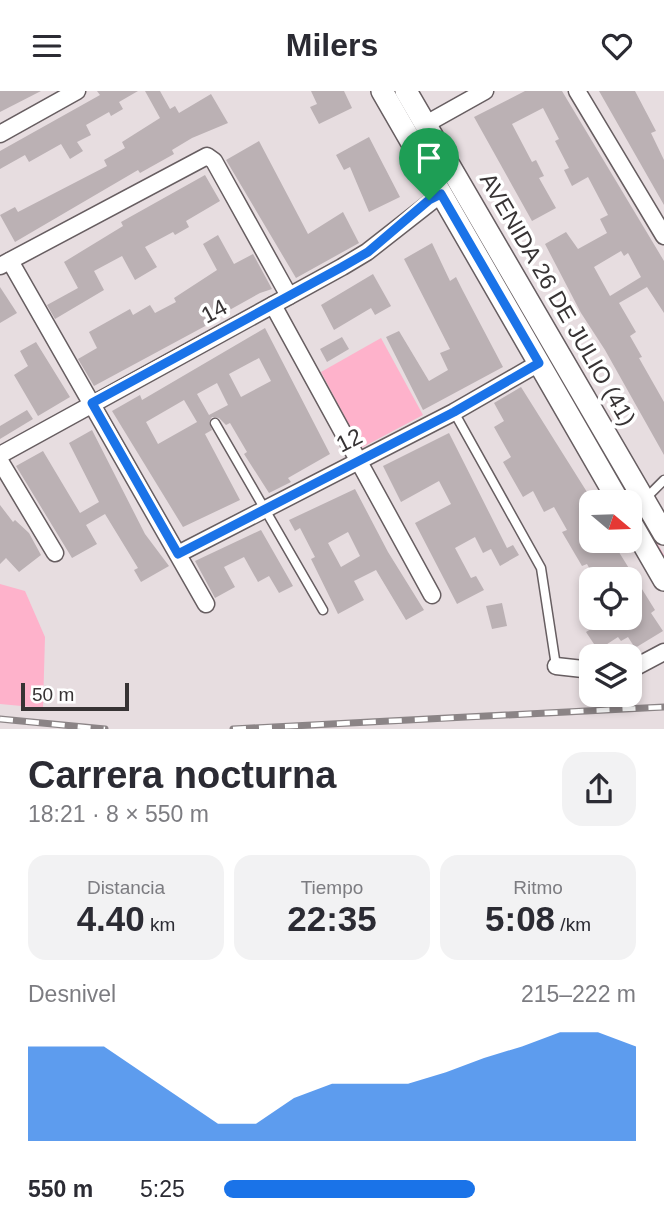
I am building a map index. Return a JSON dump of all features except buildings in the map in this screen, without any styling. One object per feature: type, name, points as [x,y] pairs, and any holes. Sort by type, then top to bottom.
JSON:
[{"type":"main road","points":[[382,91],[612,490]]},
{"type":"main road","name":"AVENIDA 26 DE JULIO (41)","points":[[406,91],[664,534]]},
{"type":"main road","points":[[642,542],[664,580]]},
{"type":"street","points":[[0,134],[77,91]]},
{"type":"street","points":[[426,124],[485,91]]},
{"type":"street","points":[[577,91],[664,236]]},
{"type":"street","points":[[206,604],[92,403],[5,264],[207,156],[214,161],[289,296]]},
{"type":"street","name":"14","points":[[0,455],[368,252],[429,200],[441,194]]},
{"type":"street","points":[[274,306],[432,595]]},
{"type":"street","name":"12","points":[[178,554],[454,412],[539,363]]},
{"type":"street","points":[[0,461],[55,552]]},
{"type":"street","points":[[642,664],[664,652]]},
{"type":"street","points":[[556,666],[579,669]]},
{"type":"lane","points":[[454,412],[541,568],[556,666]]},
{"type":"lane","points":[[215,423],[323,610]]},
{"type":"lane","points":[[644,500],[664,480]]},
{"type":"shaded area","points":[[392,91],[396,91],[626,490],[623,490]]},
{"type":"shaded area","points":[[381,338],[423,415],[361,448],[321,372]]},
{"type":"shaded area","points":[[642,517],[664,555],[664,560],[642,522]]},
{"type":"shaded area","points":[[0,584],[25,591],[45,637],[43,708],[0,704]]},
{"type":"railway","points":[[233,729],[664,707]]},
{"type":"railway","points":[[0,719],[105,729]]},
{"type":"route","points":[[441,194],[539,363],[454,412],[178,554],[92,403],[274,306],[368,252],[429,200],[441,194]]}]
